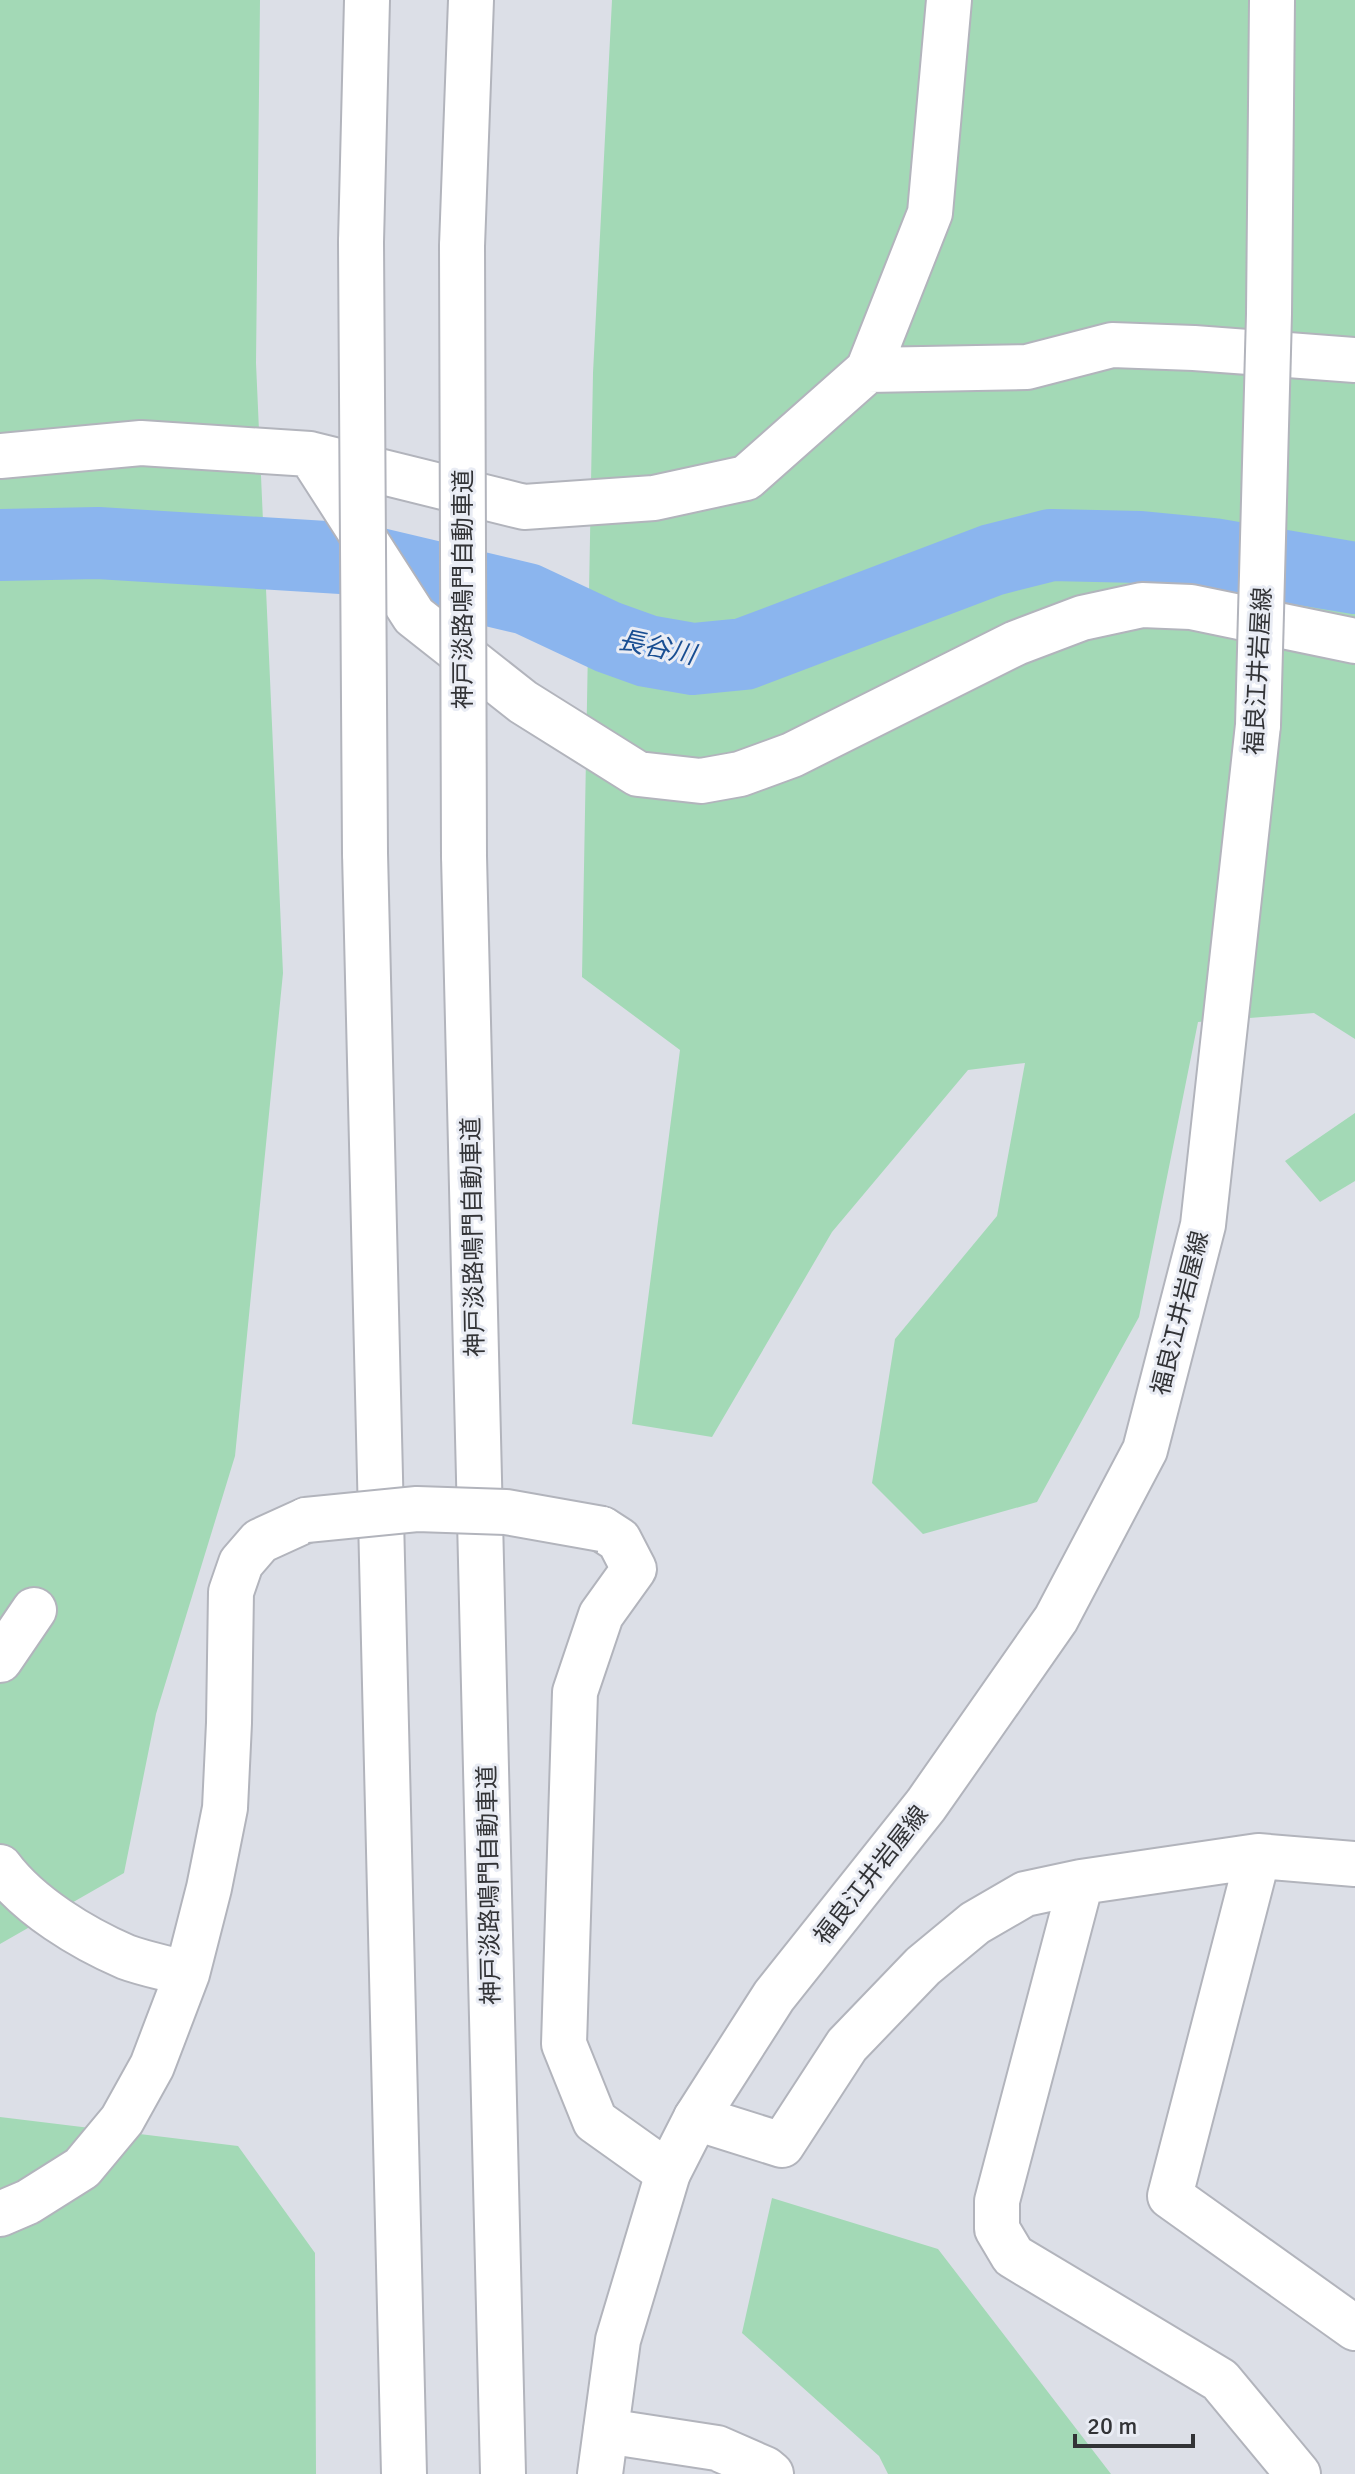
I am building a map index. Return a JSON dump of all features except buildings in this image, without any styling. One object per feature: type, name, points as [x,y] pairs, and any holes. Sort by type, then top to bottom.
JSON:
[{"type":"main road","points":[[367,0],[361,242],[365,853],[404,2474]]},
{"type":"main road","name":"神戸淡路鳴門自動車道","points":[[471,0],[462,246],[464,856],[503,2474]]},
{"type":"main road","points":[[0,456],[141,443],[310,454],[524,507],[654,498],[746,478],[868,370],[930,213],[949,0]]},
{"type":"main road","name":"福良江井岩屋線","points":[[600,2474],[618,2340],[668,2173],[696,2118],[774,1996],[926,1805],[1056,1619],[1145,1450],[1203,1225],[1258,725],[1269,314],[1272,0]]},
{"type":"main road","points":[[868,370],[1027,367],[1112,345],[1355,360]]},
{"type":"main road","points":[[310,454],[414,616],[523,702],[638,774],[701,781],[740,774],[792,755],[1016,643],[1082,618],[1142,605],[1191,607],[1355,641]]},
{"type":"main road","points":[[0,2214],[28,2202],[82,2168],[122,2120],[152,2066],[187,1974],[225,1808],[231,1592],[241,1563],[260,1541],[306,1520],[432,1509],[506,1512],[602,1529],[619,1540],[634,1569],[601,1615],[575,1692],[564,2044],[595,2121],[668,2173]]},
{"type":"main road","points":[[0,1660],[34,1610]]},
{"type":"main road","points":[[696,2118],[782,2145],[847,2045],[923,1966],[975,1923],[1025,1894],[1081,1882],[1258,1856],[1355,1864]]},
{"type":"main road","points":[[1258,1856],[1170,2196],[1355,2328]]},
{"type":"main road","points":[[0,1867],[12,1884],[73,1931],[128,1957],[187,1974]]},
{"type":"main road","points":[[1081,1882],[997,2201],[997,2229],[1013,2256],[1220,2380],[1298,2474]]},
{"type":"main road","points":[[606,2431],[717,2448],[771,2474]]},
{"type":"green space","points":[[0,0],[260,0],[256,363],[283,973],[235,1456],[156,1714],[124,1873],[0,1944]]},
{"type":"green space","points":[[612,0],[1355,0],[1355,1039],[1314,1013],[1198,1022],[1139,1317],[1037,1502],[923,1534],[872,1483],[895,1339],[997,1216],[1025,1063],[968,1070],[832,1232],[712,1437],[632,1424],[680,1050],[582,977],[593,373]]},
{"type":"green space","points":[[1355,1113],[1355,1181],[1320,1202],[1285,1161]]},
{"type":"green space","points":[[0,2117],[238,2146],[315,2253],[316,2474],[0,2474]]},
{"type":"green space","points":[[772,2198],[938,2249],[1111,2474],[888,2474],[879,2456],[742,2333]]},
{"type":"waterway","name":"長谷川","points":[[0,545],[98,543],[358,559],[527,599],[608,637],[647,651],[693,659],[744,654],[992,560],[1051,545],[1141,547],[1213,554],[1355,578]]}]
